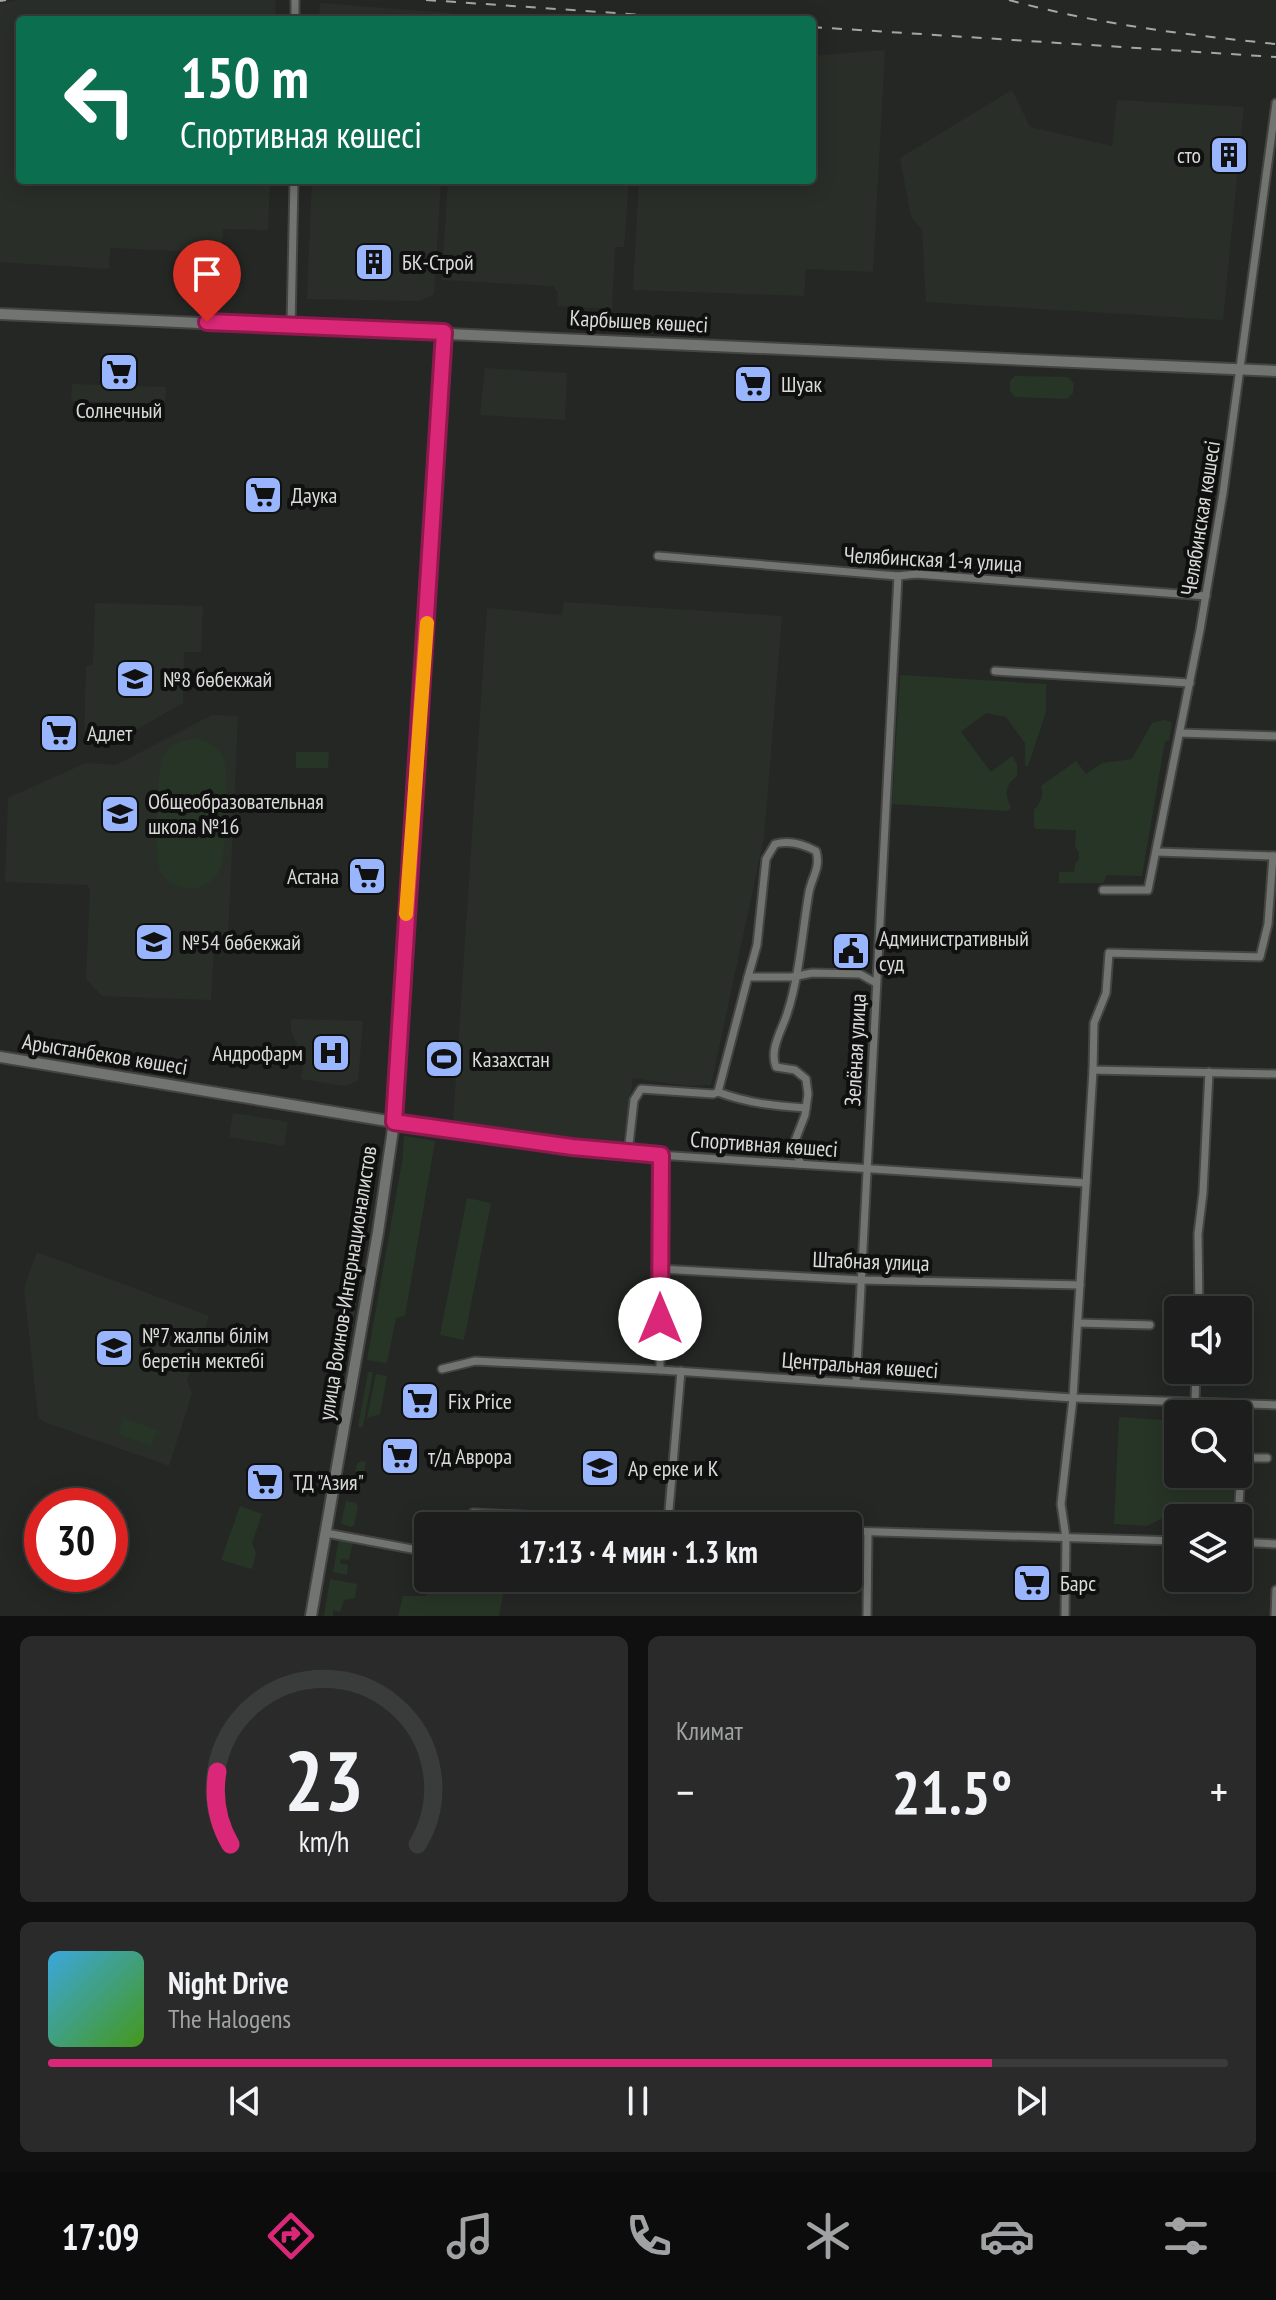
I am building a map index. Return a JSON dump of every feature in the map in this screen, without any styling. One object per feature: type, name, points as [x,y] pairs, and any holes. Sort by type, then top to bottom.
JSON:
[{"type":"street","name":"Челябинская көшесі","points":[[1103,890],[1148,890],[1158,852],[1206,596],[1241,369],[1276,103]]},
{"type":"street","points":[[291,326],[294,184]]},
{"type":"street","name":"Карбышев көшесі","points":[[0,314],[1276,371]]},
{"type":"street","name":"улица Воинов-Интернационалистов","points":[[311,1616],[378,1232],[394,1122],[444,332]]},
{"type":"street","name":"Челябинская 1-я улица","points":[[658,556],[898,576],[916,574],[1206,596]]},
{"type":"street","name":"Зелёная улица","points":[[856,1383],[898,576]]},
{"type":"street","points":[[995,671],[1190,683]]},
{"type":"street","points":[[1180,733],[1276,736]]},
{"type":"street","points":[[718,1092],[757,945],[766,859],[775,844],[784,841],[810,848],[816,851],[819,860],[810,889],[798,974],[773,1062],[776,1067],[795,1070],[806,1079],[806,1108],[793,1146],[801,1164]]},
{"type":"street","points":[[1065,1616],[1066,1538],[1061,1504],[1073,1398],[1094,1023],[1106,993],[1109,953],[1260,957],[1268,924],[1274,856],[1158,852]]},
{"type":"street","points":[[748,977],[860,974],[876,983]]},
{"type":"street","name":"Арыстанбеков көшесі","points":[[0,1057],[394,1122]]},
{"type":"street","points":[[1093,1070],[1276,1074]]},
{"type":"street","points":[[1199,1296],[1198,1234],[1209,1072]]},
{"type":"street","points":[[628,1153],[634,1100],[641,1089],[718,1092],[770,1106],[806,1108]]},
{"type":"street","name":"Спортивная көшесі","points":[[394,1122],[628,1153],[1086,1183]]},
{"type":"street","points":[[660,1370],[661,1155]]},
{"type":"street","name":"Штабная улица","points":[[660,1269],[861,1280],[1080,1285]]},
{"type":"street","points":[[1078,1323],[1150,1325]]},
{"type":"street","name":"Центральная көшесі","points":[[442,1369],[475,1361],[1164,1402]]},
{"type":"street","points":[[669,1512],[681,1371]]},
{"type":"street","name":"Центральная көшесі","points":[[1252,1404],[1276,1405]]},
{"type":"street","points":[[1252,1458],[1267,1458]]},
{"type":"street","points":[[862,1532],[1164,1541]]},
{"type":"street","points":[[867,1616],[868,1532]]},
{"type":"street","points":[[326,1533],[414,1549]]},
{"type":"street","points":[[1252,1543],[1276,1544]]},
{"type":"street","points":[[1275,1616],[1276,1590]]},
{"type":"shaded area","points":[[19,0],[276,0],[275,16],[16,16],[16,184],[270,184],[268,230],[223,229],[222,253],[110,248],[109,269],[0,262],[0,4]]},
{"type":"shaded area","points":[[320,3],[451,13],[451,16],[319,16]]},
{"type":"shaded area","points":[[885,50],[873,272],[806,269],[804,296],[633,290],[639,184],[816,184],[816,56]]},
{"type":"shaded area","points":[[1012,90],[1030,127],[1112,146],[1117,100],[1244,107],[1223,320],[926,302],[922,230],[911,217],[900,158]]},
{"type":"shaded area","points":[[312,184],[441,184],[434,294],[420,301],[307,299]]},
{"type":"shaded area","points":[[448,184],[629,184],[624,247],[615,247],[612,309],[557,306],[558,293],[553,286],[442,280]]},
{"type":"shaded area","points":[[485,368],[567,373],[565,420],[480,415]]},
{"type":"shaded area","points":[[72,384],[166,387],[165,404],[71,401]]},
{"type":"shaded area","points":[[564,602],[782,616],[764,838],[711,1085],[687,1086],[633,1078],[623,1142],[453,1124],[487,608],[562,615]]},
{"type":"shaded area","name":"№8 бөбекжай","points":[[95,603],[203,606],[201,652],[184,652],[183,703],[111,744],[84,744],[86,666],[93,665]]},
{"type":"shaded area","name":"Общеобразовательная школа №16","points":[[212,715],[238,716],[228,936],[214,949],[211,1000],[102,996],[86,979],[90,890],[87,885],[5,882],[8,798],[86,763],[116,765]]},
{"type":"shaded area","name":"Андрофарм","points":[[291,1019],[363,1021],[358,1081],[345,1086],[301,1079],[304,1060],[291,1031]]},
{"type":"shaded area","points":[[233,1113],[288,1122],[284,1146],[229,1137]]},
{"type":"shaded area","name":"№7 жалпы білім беретін мектебі","points":[[37,1252],[209,1316],[187,1380],[192,1394],[169,1466],[42,1421],[38,1416],[24,1288]]},
{"type":"shaded area","name":"Ар ерке и К","points":[[593,1459],[608,1460],[607,1477],[592,1476]]},
{"type":"green space","points":[[1015,376],[1068,377],[1074,384],[1073,393],[1067,399],[1015,397],[1010,391],[1010,381]]},
{"type":"green space","points":[[900,675],[1046,684],[1046,712],[1028,766],[1025,766],[1025,743],[1006,717],[986,713],[961,732],[991,772],[1012,756],[1017,764],[1017,776],[1007,790],[1011,807],[1008,811],[892,804]]},
{"type":"green space","points":[[1163,720],[1172,722],[1169,741],[1165,741],[1142,876],[1107,875],[1103,883],[1059,883],[1059,872],[1074,872],[1079,859],[1075,847],[1076,830],[1034,827],[1034,810],[1041,799],[1041,786],[1076,761],[1086,774],[1102,763],[1132,759],[1152,723]]},
{"type":"green space","points":[[194,738],[215,747],[223,757],[226,816],[224,852],[218,873],[204,885],[191,888],[175,885],[161,873],[156,815],[163,757],[172,746]]},
{"type":"green space","points":[[296,752],[329,752],[328,768],[296,768]]},
{"type":"green space","points":[[404,1136],[435,1141],[405,1316],[396,1318],[387,1363],[367,1360]]},
{"type":"green space","points":[[467,1198],[491,1203],[464,1340],[440,1335]]},
{"type":"green space","points":[[349,1290],[358,1290],[350,1344],[339,1346]]},
{"type":"green space","points":[[337,1354],[344,1358],[346,1366],[338,1417],[324,1412]]},
{"type":"green space","points":[[368,1372],[373,1372],[363,1427],[358,1427]]},
{"type":"green space","points":[[376,1374],[387,1376],[380,1414],[367,1418]]},
{"type":"green space","points":[[1119,1417],[1164,1420],[1164,1488],[1234,1488],[1233,1504],[1164,1504],[1164,1518],[1147,1526],[1114,1524]]},
{"type":"green space","points":[[124,1418],[157,1430],[151,1446],[118,1434]]},
{"type":"green space","points":[[366,1462],[361,1490],[352,1492],[357,1464]]},
{"type":"green space","points":[[346,1501],[356,1503],[358,1507],[354,1526],[350,1527],[341,1523]]},
{"type":"green space","points":[[240,1506],[262,1514],[252,1543],[256,1553],[252,1569],[221,1560]]},
{"type":"green space","points":[[345,1536],[345,1540],[353,1542],[349,1560],[341,1559],[340,1563],[348,1565],[347,1575],[333,1572],[339,1539]]},
{"type":"green space","points":[[330,1579],[357,1584],[355,1598],[344,1600],[340,1612],[333,1610],[333,1616],[324,1616]]},
{"type":"green space","points":[[427,1592],[504,1592],[499,1616],[398,1616],[403,1596],[426,1596]]},
{"type":"railway","points":[[0,1],[6,0]]},
{"type":"railway","points":[[426,0],[659,16]]},
{"type":"railway","points":[[1009,0],[1142,28],[1276,44]]},
{"type":"railway","points":[[816,27],[1276,57]]},
{"type":"slow traffic","points":[[406,914],[427,623]]},
{"type":"place","name":"сто","points":[[1229,155]]},
{"type":"place","name":"БК-Строй","points":[[374,262]]},
{"type":"place","name":"Солнечный","points":[[119,372]]},
{"type":"place","name":"Шуак","points":[[753,384]]},
{"type":"place","name":"Даука","points":[[263,495]]},
{"type":"place","name":"№8 бөбекжай","points":[[135,679]]},
{"type":"place","name":"Адлет","points":[[59,733]]},
{"type":"place","name":"Общеобразовательная школа №16","points":[[120,814]]},
{"type":"place","name":"Астана","points":[[367,876]]},
{"type":"place","name":"№54 бөбекжай","points":[[154,942]]},
{"type":"place","name":"Административный суд","points":[[851,951]]},
{"type":"place","name":"Андрофарм","points":[[331,1053]]},
{"type":"place","name":"Казахстан","points":[[444,1059]]},
{"type":"place","name":"№7 жалпы білім беретін мектебі","points":[[114,1348]]},
{"type":"place","name":"Fix Price","points":[[420,1401]]},
{"type":"place","name":"т/д Аврора","points":[[400,1456]]},
{"type":"place","name":"Ар ерке и К","points":[[600,1468]]},
{"type":"place","name":"ТД \"Азия\"","points":[[265,1482]]},
{"type":"place","name":"Барс","points":[[1032,1583]]},
{"type":"route","points":[[207,322],[444,332],[394,1122],[572,1147],[661,1155],[660,1319]]}]
